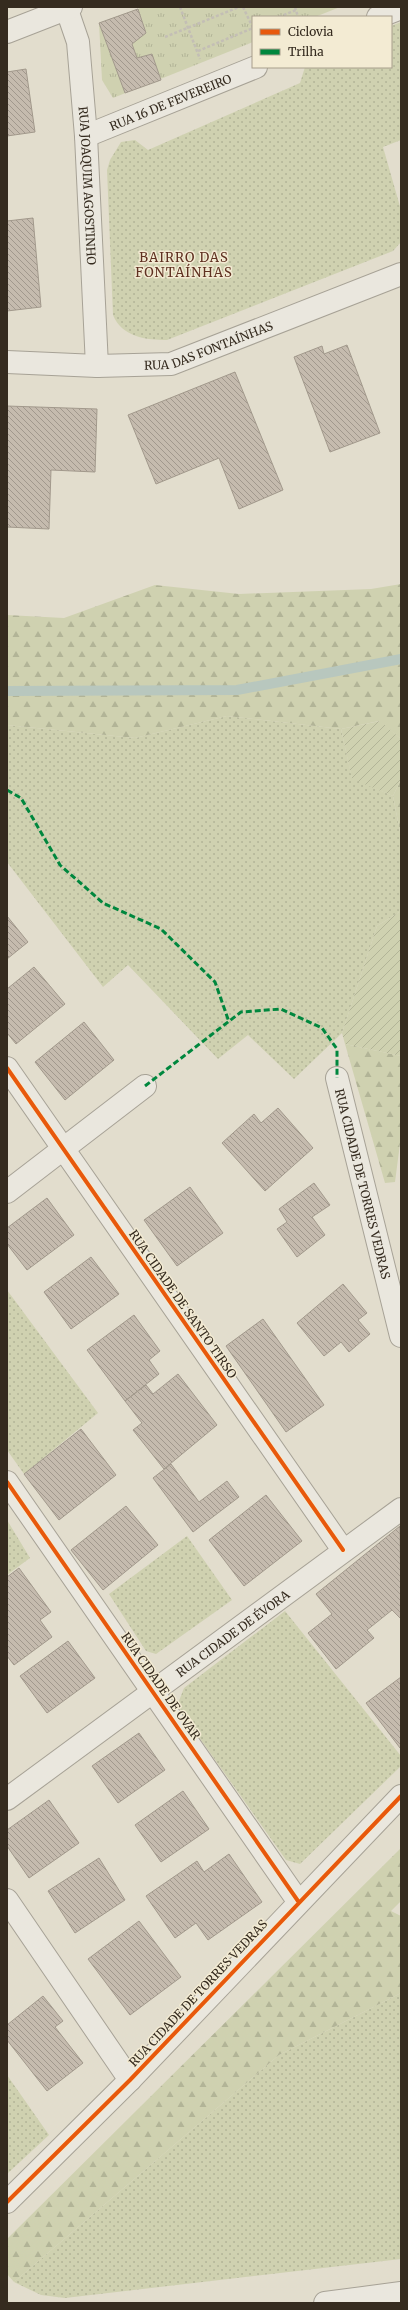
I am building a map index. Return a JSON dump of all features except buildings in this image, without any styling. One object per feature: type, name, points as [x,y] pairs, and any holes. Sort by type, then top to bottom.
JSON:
[{"type":"street","points":[[7,32],[68,8]]},
{"type":"street","name":"RUA JOAQUIM AGOSTINHO","points":[[68,8],[78,42],[86,136],[97,366]]},
{"type":"street","points":[[381,16],[401,8]]},
{"type":"street","name":"RUA 16 DE FEVEREIRO","points":[[86,136],[254,68]]},
{"type":"street","name":"RUA DAS FONTAÍNHAS","points":[[7,362],[97,366],[172,364],[401,274]]},
{"type":"street","name":"RUA CIDADE DE SANTO TIRSO","points":[[7,1068],[342,1550]]},
{"type":"street","name":"RUA CIDADE DE TORRES VEDRAS","points":[[337,1078],[401,1336]]},
{"type":"street","points":[[7,1192],[146,1086]]},
{"type":"street","name":"RUA CIDADE DE OVAR","points":[[7,1482],[298,1901]]},
{"type":"street","name":"RUA CIDADE DE ÉVORA","points":[[7,1799],[342,1550],[401,1509]]},
{"type":"street","name":"RUA CIDADE DE TORRES VEDRAS","points":[[7,2202],[130,2080],[298,1901],[401,1796]]},
{"type":"street","points":[[7,1900],[130,2080]]},
{"type":"street","points":[[325,2303],[401,2293]]},
{"type":"path","points":[[180,7],[189,27],[210,86]]},
{"type":"path","points":[[165,37],[239,7]]},
{"type":"path","points":[[243,7],[252,26]]},
{"type":"path","points":[[282,16],[295,9]]},
{"type":"path","points":[[198,51],[252,28]]},
{"type":"green space","points":[[143,7],[340,7],[318,16],[252,16],[252,42],[113,98],[102,80],[99,23]]},
{"type":"green space","points":[[401,22],[401,140],[383,147],[401,210],[401,242],[393,251],[167,340],[143,338],[129,333],[122,328],[113,315],[107,170],[110,160],[121,142],[135,140],[148,150],[300,83],[305,68],[392,68],[392,26]]},
{"type":"green space","points":[[401,584],[401,739],[379,721],[341,729],[227,716],[135,738],[7,725],[7,615],[64,618],[155,585],[239,594],[371,589]]},
{"type":"green space","points":[[227,716],[341,729],[352,778],[393,796],[401,837],[401,911],[377,926],[342,1033],[294,1079],[248,1035],[218,1059],[128,965],[103,987],[7,862],[7,725],[135,738]]},
{"type":"green space","points":[[380,721],[401,739],[401,779],[393,796],[352,779],[341,729]]},
{"type":"green space","points":[[401,779],[401,837],[393,796]]},
{"type":"green space","points":[[401,911],[401,1056],[345,1044],[342,1033],[377,926]]},
{"type":"green space","points":[[345,1044],[401,1056],[401,1136],[395,1182],[385,1183]]},
{"type":"green space","points":[[7,1290],[98,1413],[24,1474],[7,1450]]},
{"type":"green space","points":[[7,1520],[30,1558],[7,1575]]},
{"type":"green space","points":[[187,1536],[232,1600],[156,1654],[146,1651],[109,1594]]},
{"type":"green space","points":[[285,1611],[401,1756],[401,1766],[300,1864],[286,1860],[177,1706],[184,1688]]},
{"type":"green space","points":[[401,1848],[401,1901],[391,1911],[401,1916],[401,1993],[279,2055],[14,2282],[7,2274],[7,2239]]},
{"type":"green space","points":[[401,1993],[401,2259],[65,2298],[41,2295],[14,2282],[279,2055]]},
{"type":"green space","points":[[7,2075],[49,2135],[7,2174]]},
{"type":"waterway","points":[[7,691],[237,690],[401,659]]},
{"type":"marked path","points":[[7,790],[21,798],[60,865],[103,903],[161,929],[215,982],[229,1022]]},
{"type":"marked path","points":[[145,1086],[241,1012],[281,1009],[322,1028],[337,1049],[337,1078]]},
{"type":"cycle path","points":[[7,1068],[343,1550]]},
{"type":"cycle path","points":[[7,1482],[298,1901]]},
{"type":"cycle path","points":[[7,2202],[130,2080],[401,1796]]},
{"type":"district","name":"BAIRRO DAS FONTAÍNHAS","points":[[184,264]]}]
